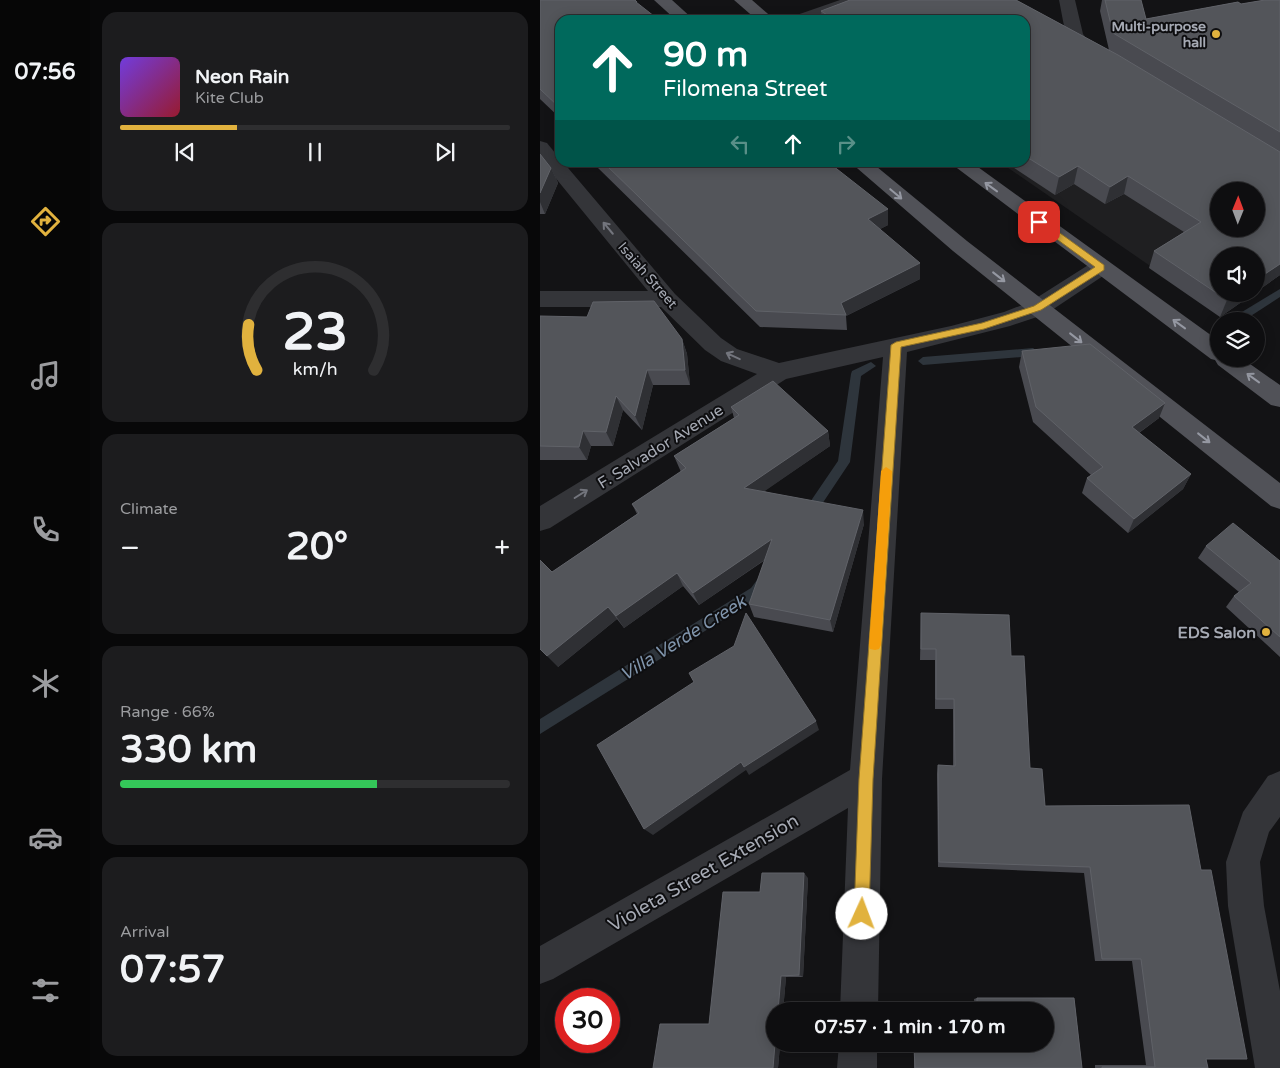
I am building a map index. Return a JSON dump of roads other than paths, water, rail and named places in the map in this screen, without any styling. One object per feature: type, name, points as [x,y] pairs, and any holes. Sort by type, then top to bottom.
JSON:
[{"type":"main road","points":[[662,0],[680,15]]},
{"type":"main road","points":[[742,0],[761,15]]},
{"type":"main road","points":[[864,167],[1038,308],[1276,490]]},
{"type":"main road","points":[[965,167],[1210,347]]},
{"type":"main road","points":[[1237,367],[1280,398]]},
{"type":"street","points":[[812,15],[855,0]]},
{"type":"street","points":[[1067,0],[1079,41],[1120,66]]},
{"type":"street","name":"Isaiah Street","points":[[540,147],[555,165]]},
{"type":"street","name":"Isaiah Street","points":[[557,167],[667,299],[713,344],[729,355],[779,372]]},
{"type":"street","points":[[779,372],[984,326],[1038,308],[1101,268]]},
{"type":"street","points":[[540,299],[667,299]]},
{"type":"street","points":[[859,1002],[866,779],[896,345]]},
{"type":"street","name":"F. Salvador Avenue","points":[[543,516],[779,372]]},
{"type":"street","name":"Violeta Street Extension","points":[[540,966],[866,779]]},
{"type":"street","points":[[1275,1068],[1273,1034],[1246,906],[1243,862],[1255,824],[1280,788]]},
{"type":"street","points":[[857,1068],[858,1052]]},
{"type":"waterway","name":"Villa Verde Creek","points":[[1250,312],[1280,292]]},
{"type":"waterway","name":"Villa Verde Creek","points":[[923,361],[1033,352]]},
{"type":"waterway","name":"Villa Verde Creek","points":[[808,515],[844,462],[856,374],[871,366]]},
{"type":"waterway","name":"Villa Verde Creek","points":[[540,727],[756,592],[762,584]]},
{"type":"place","name":"Multi-purpose hall","points":[[1216,34]]},
{"type":"place","name":"EDS Salon","points":[[1266,632]]}]
